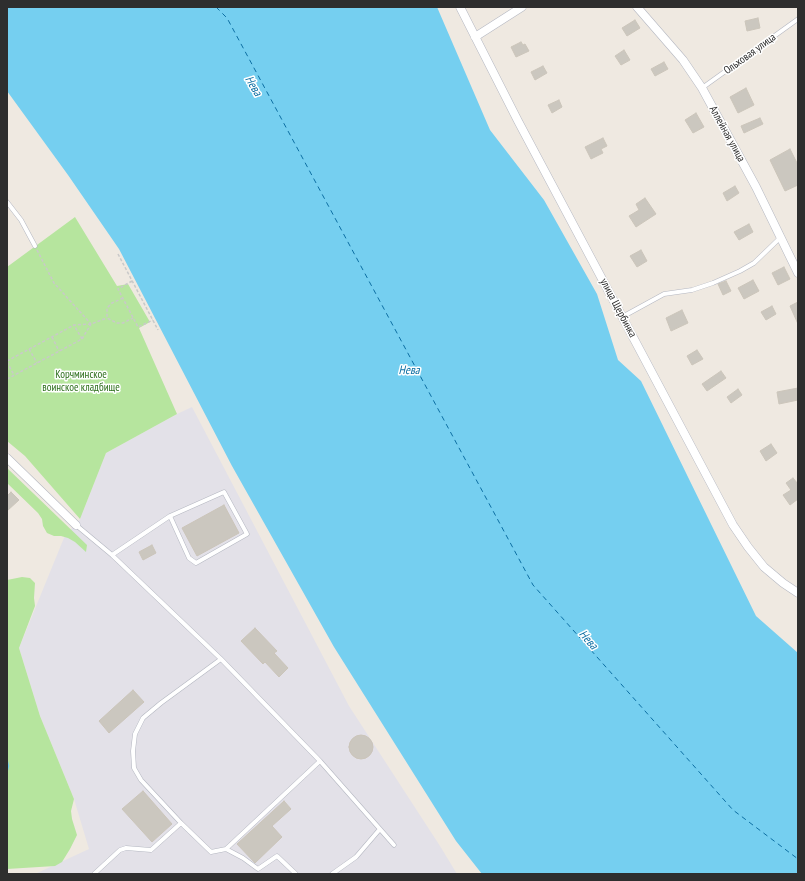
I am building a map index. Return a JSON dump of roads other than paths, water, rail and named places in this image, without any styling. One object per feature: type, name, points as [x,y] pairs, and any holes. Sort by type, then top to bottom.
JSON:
[{"type":"street","name":"улица Щербинка","points":[[460,7],[622,317],[733,525],[764,567],[798,594]]},
{"type":"street","points":[[475,38],[522,7]]},
{"type":"street","name":"Аллейная улица","points":[[637,7],[683,60],[702,88],[756,187],[798,273]]},
{"type":"street","points":[[7,458],[76,525]]},
{"type":"lane","name":"Ольховая улица","points":[[702,88],[798,19]]},
{"type":"lane","points":[[7,202],[21,220],[35,246]]},
{"type":"lane","points":[[622,317],[664,294],[692,290],[713,283],[745,268],[754,263],[781,238]]},
{"type":"lane","points":[[112,555],[170,516],[224,492],[247,534],[196,563],[189,558],[170,516]]},
{"type":"lane","points":[[76,525],[112,555],[221,659],[320,761],[394,845]]},
{"type":"lane","points":[[221,659],[143,718],[135,734],[133,751],[134,768],[141,780],[181,823],[211,852],[226,849],[320,761]]},
{"type":"lane","points":[[94,874],[120,850],[126,848],[151,850],[181,823]]},
{"type":"lane","points":[[332,874],[356,857],[380,830]]},
{"type":"lane","points":[[226,849],[243,858],[258,869],[277,856],[296,874]]},
{"type":"water","name":"Нева","points":[[7,7],[437,7],[490,130],[544,200],[597,294],[618,360],[641,381],[756,616],[798,653],[798,874],[482,874],[456,841],[334,647],[232,466],[119,249],[7,91]]},
{"type":"waterway","points":[[7,762],[7,770]]},
{"type":"park label","name":"Корчминское воинское кладбище","points":[[81,381]]}]
